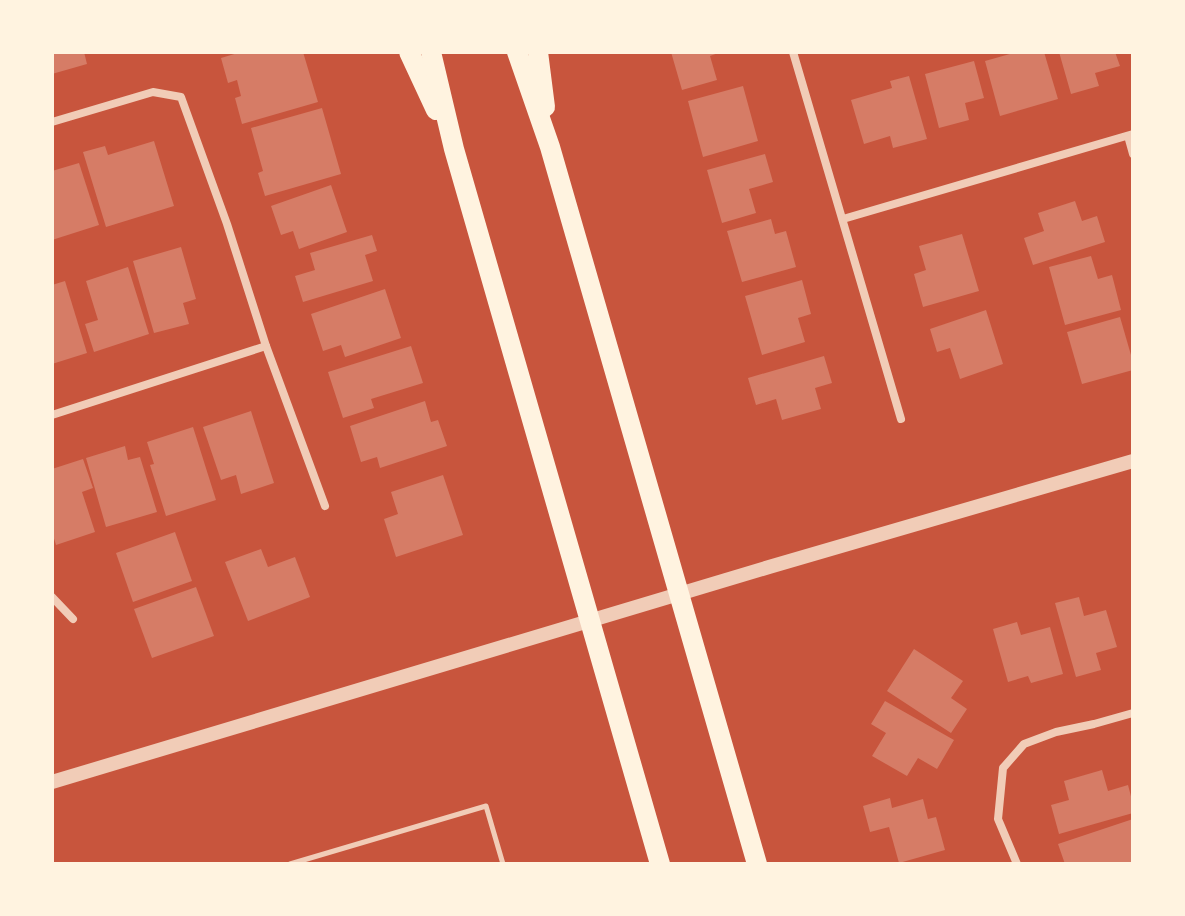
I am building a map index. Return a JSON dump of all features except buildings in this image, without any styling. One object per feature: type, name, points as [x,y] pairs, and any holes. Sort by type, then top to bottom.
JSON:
[{"type":"highway","points":[[409,52],[454,149]]},
{"type":"highway","points":[[431,52],[454,149],[660,864]]},
{"type":"highway","points":[[517,52],[550,147],[757,864]]},
{"type":"highway","points":[[538,52],[550,147]]},
{"type":"street","points":[[793,52],[901,419]]},
{"type":"street","points":[[52,122],[153,92],[181,97],[227,224],[266,346],[325,506]]},
{"type":"street","points":[[843,219],[1130,135],[1133,154]]},
{"type":"street","points":[[52,415],[266,346]]},
{"type":"street","points":[[52,782],[1133,461]]},
{"type":"street","points":[[52,597],[73,619]]},
{"type":"street","points":[[1017,864],[998,819],[1003,768],[1024,744],[1056,732],[1133,713]]},
{"type":"lane","points":[[290,864],[486,806],[503,864]]}]
